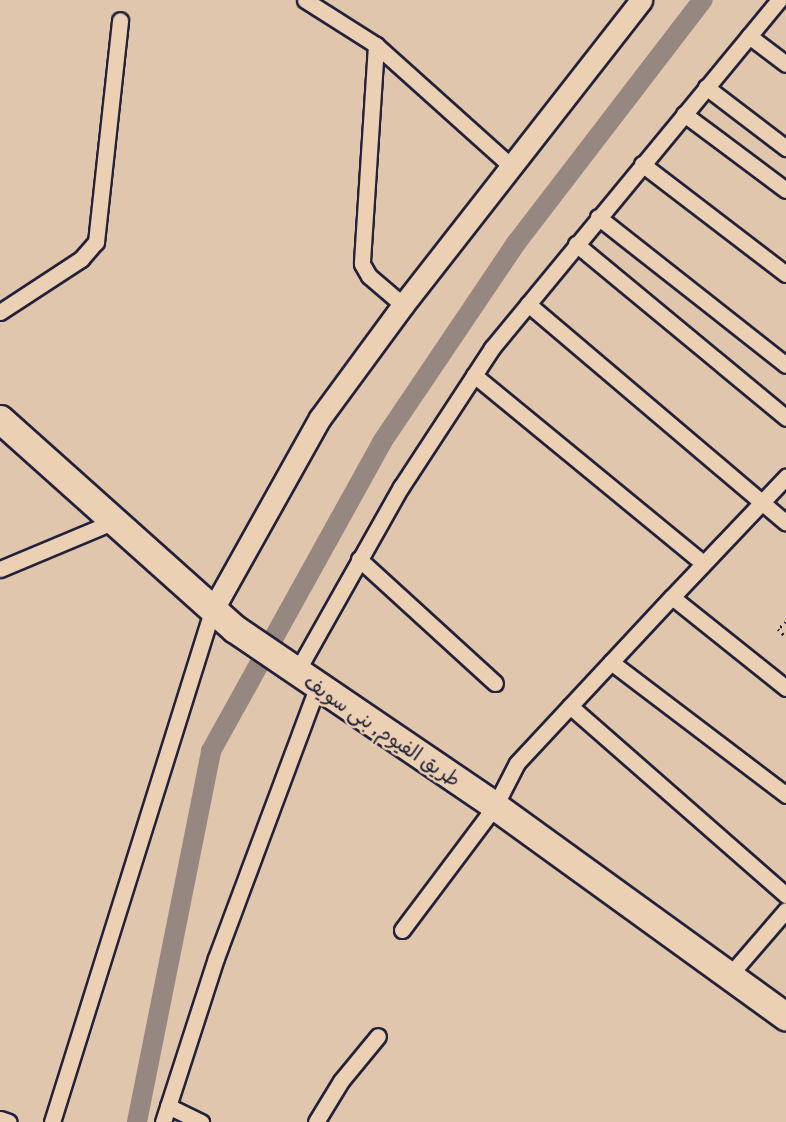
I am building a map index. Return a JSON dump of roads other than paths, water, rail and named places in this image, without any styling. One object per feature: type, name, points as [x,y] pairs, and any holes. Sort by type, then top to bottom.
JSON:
[{"type":"highway","name":"طريق الفيوم, بنى سويف","points":[[0,419],[116,521],[212,611],[235,629],[300,677],[495,806],[786,1017]]},
{"type":"street","points":[[305,0],[376,45],[512,167]]},
{"type":"street","points":[[52,1122],[212,611],[302,445],[403,305],[641,0]]},
{"type":"street","points":[[163,1122],[300,677],[359,559],[474,375],[576,244],[779,0]]},
{"type":"street","points":[[0,312],[81,259],[96,242],[120,20]]},
{"type":"street","points":[[749,36],[786,64]]},
{"type":"street","points":[[376,45],[362,264],[369,276],[403,305]]},
{"type":"street","points":[[706,87],[786,148]]},
{"type":"street","points":[[684,114],[786,190]]},
{"type":"street","points":[[642,164],[786,274]]},
{"type":"street","points":[[598,217],[786,365]]},
{"type":"street","points":[[576,244],[786,418]]},
{"type":"street","points":[[528,304],[786,523]]},
{"type":"street","points":[[474,375],[703,563]]},
{"type":"street","points":[[402,930],[495,806],[510,772],[703,563],[786,477]]},
{"type":"street","points":[[0,569],[116,521]]},
{"type":"street","points":[[359,559],[495,683]]},
{"type":"street","points":[[672,597],[786,688]]},
{"type":"street","points":[[611,662],[786,795]]},
{"type":"street","points":[[570,706],[786,895]]},
{"type":"street","points":[[729,976],[786,910]]},
{"type":"street","points":[[315,1122],[341,1081],[378,1036]]},
{"type":"street","points":[[168,1106],[201,1122]]},
{"type":"street","points":[[0,1119],[9,1122]]},
{"type":"waterway","points":[[137,1122],[211,751],[382,442],[517,242],[703,0]]}]
